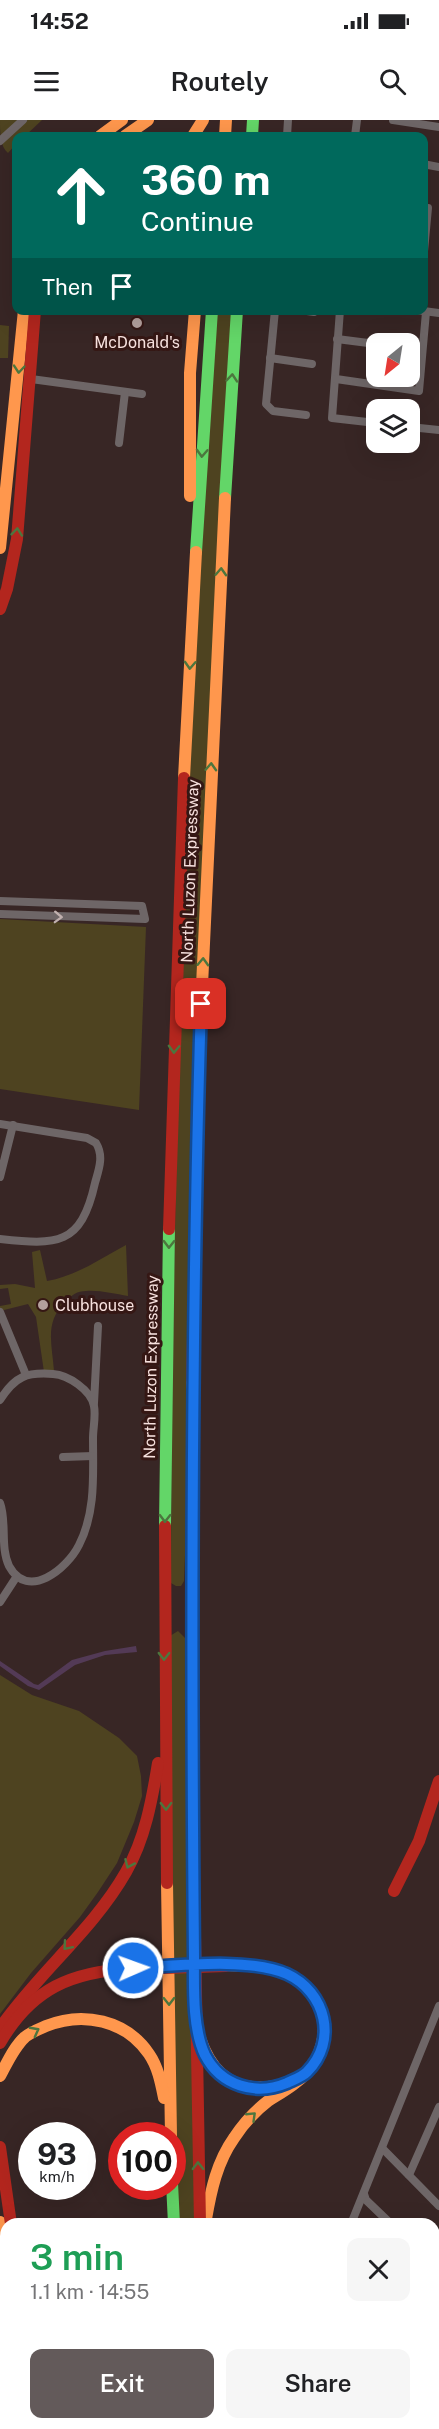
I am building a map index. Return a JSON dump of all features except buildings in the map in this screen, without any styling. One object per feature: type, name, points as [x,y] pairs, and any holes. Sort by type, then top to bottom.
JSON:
[{"type":"main road","points":[[106,132],[122,120]]},
{"type":"main road","points":[[131,132],[148,120]]},
{"type":"main road","points":[[0,609],[7,590],[17,539],[30,379],[25,315]]},
{"type":"main road","points":[[0,548],[28,340],[35,315]]},
{"type":"main road","points":[[195,315],[190,373],[190,498],[197,534]]},
{"type":"main road","name":"North Luzon Expressway","points":[[171,2122],[164,1705],[169,1206],[182,812],[212,315]]},
{"type":"main road","name":"North Luzon Expressway","points":[[200,2218],[194,1990],[191,1562],[195,1203],[208,825],[237,315]]},
{"type":"main road","points":[[0,2028],[19,1999],[57,1959],[120,1883],[140,1838],[153,1797],[164,1705]]},
{"type":"main road","points":[[394,1891],[418,1841],[439,1781]]},
{"type":"main road","points":[[0,2043],[13,2020],[51,1986],[100,1969],[226,1965],[266,1968],[287,1974],[308,1988],[315,1996],[324,2015],[325,2036],[318,2057],[305,2074],[260,2108],[233,2138],[216,2170],[206,2218]]},
{"type":"main road","points":[[194,1990],[199,2032],[205,2054],[224,2078],[243,2087],[267,2089],[275,2088],[305,2074]]},
{"type":"main road","points":[[0,2076],[16,2047],[26,2035],[48,2024],[68,2018],[93,2018],[115,2025],[135,2037],[150,2055],[158,2076],[168,2122]]},
{"type":"main road","points":[[0,2147],[10,2218]]},
{"type":"main road","points":[[173,2200],[174,2218]]},
{"type":"street","points":[[0,141],[24,120]]},
{"type":"street","points":[[393,120],[439,127]]},
{"type":"street","points":[[274,315],[266,405],[268,409],[306,415]]},
{"type":"street","points":[[339,315],[332,418],[366,422]]},
{"type":"street","points":[[336,379],[419,391],[422,350],[420,315]]},
{"type":"street","points":[[337,339],[366,343]]},
{"type":"street","points":[[270,358],[312,364]]},
{"type":"street","points":[[30,379],[142,394]]},
{"type":"street","points":[[119,443],[125,392]]},
{"type":"street","points":[[420,428],[439,430]]},
{"type":"street","points":[[0,901],[142,906],[145,919],[0,914]]},
{"type":"street","points":[[0,1124],[87,1138],[96,1143],[101,1158],[87,1213],[74,1230],[63,1237],[35,1244],[0,1239]]},
{"type":"street","points":[[0,1177],[13,1125]]},
{"type":"street","points":[[0,1312],[26,1375]]},
{"type":"street","points":[[0,1503],[3,1511],[7,1561],[17,1576],[33,1582],[50,1577],[78,1547],[89,1522],[93,1500],[98,1326]]},
{"type":"street","points":[[0,1400],[9,1387],[26,1375],[33,1373],[62,1374],[83,1388],[94,1404]]},
{"type":"street","points":[[63,1457],[93,1456]]},
{"type":"street","points":[[0,1602],[17,1576]]},
{"type":"street","points":[[353,2218],[439,2006]]},
{"type":"street","points":[[409,2175],[439,2108]]},
{"type":"street","points":[[383,2149],[439,2206]]},
{"type":"street","points":[[364,2194],[366,2200],[386,2218]]},
{"type":"shaded area","points":[[0,120],[42,120],[29,132],[12,132],[12,148],[8,153],[0,134]]},
{"type":"shaded area","points":[[217,315],[234,315],[184,1581],[181,1586],[176,1586],[171,1583],[174,1269],[179,1059],[199,582]]},
{"type":"shaded area","points":[[0,325],[9,326],[8,358],[0,358]]},
{"type":"shaded area","points":[[0,919],[146,927],[139,1110],[0,1089]]},
{"type":"shaded area","points":[[126,1245],[128,1296],[86,1291],[77,1293],[68,1299],[59,1309],[52,1325],[54,1371],[44,1372],[36,1317],[28,1304],[0,1311],[0,1306],[11,1304],[8,1288],[0,1289],[0,1285],[15,1284],[35,1288],[32,1252],[40,1250],[47,1281],[78,1271]]},
{"type":"shaded area","points":[[178,1631],[186,1639],[195,2218],[178,2218],[177,2200],[186,2200],[186,2122],[175,2122],[170,1636]]},
{"type":"shaded area","points":[[136,1646],[137,1652],[105,1655],[75,1665],[39,1690],[28,1686],[0,1666],[0,1661],[38,1685],[72,1660]]},
{"type":"shaded area","points":[[0,1675],[32,1695],[79,1711],[119,1738],[137,1756],[142,1796],[117,1863],[80,1917],[31,1973],[0,2014]]},
{"type":"traffic: fast","points":[[252,132],[253,120]]},
{"type":"traffic: fast","points":[[196,552],[212,315]]},
{"type":"traffic: fast","points":[[225,498],[237,315]]},
{"type":"traffic: fast","points":[[165,1526],[169,1229]]},
{"type":"traffic: fast","points":[[173,2200],[174,2218]]},
{"type":"traffic: slow","points":[[106,132],[122,120]]},
{"type":"traffic: slow","points":[[131,132],[148,120]]},
{"type":"traffic: slow","points":[[196,132],[203,120]]},
{"type":"traffic: slow","points":[[225,132],[226,120]]},
{"type":"traffic: slow","points":[[0,548],[23,315]]},
{"type":"traffic: slow","points":[[190,496],[190,373],[195,315]]},
{"type":"traffic: slow","points":[[201,1007],[225,498]]},
{"type":"traffic: slow","points":[[184,778],[196,552]]},
{"type":"traffic: slow","points":[[192,1379],[192,1762]]},
{"type":"traffic: slow","points":[[167,1883],[171,2122]]},
{"type":"traffic: slow","points":[[206,2218],[216,2177],[228,2147],[258,2109],[304,2076],[317,2058],[324,2030],[317,2002],[299,1980],[271,1969],[226,1965]]},
{"type":"traffic: slow","points":[[0,2076],[17,2045],[25,2037],[46,2026],[60,2022],[89,2019],[116,2026],[139,2042],[155,2064],[164,2098]]},
{"type":"traffic: slow","points":[[200,2038],[213,2065],[233,2082],[257,2087],[271,2087],[287,2083]]},
{"type":"traffic: jam","points":[[0,609],[7,589],[17,539],[35,315]]},
{"type":"traffic: jam","points":[[169,1229],[184,778]]},
{"type":"traffic: jam","points":[[192,1379],[201,1007]]},
{"type":"traffic: jam","points":[[165,1526],[167,1883]]},
{"type":"traffic: jam","points":[[192,1762],[200,2218]]},
{"type":"traffic: jam","points":[[0,2028],[98,1913],[126,1872],[143,1833],[158,1763]]},
{"type":"traffic: jam","points":[[394,1891],[419,1841],[439,1781]]},
{"type":"traffic: jam","points":[[133,1968],[226,1965]]},
{"type":"traffic: jam","points":[[0,2043],[12,2024],[26,2009],[55,1986],[91,1974],[133,1968]]},
{"type":"traffic: jam","points":[[0,2147],[10,2218]]},
{"type":"place","name":"McDonald's","points":[[137,323]]},
{"type":"place","name":"Clubhouse","points":[[43,1305]]},
{"type":"route","points":[[133,1968],[180,1966],[203,1965],[241,1965],[266,1968],[287,1974],[308,1988],[321,2006],[325,2026],[323,2046],[305,2074],[291,2082],[267,2089],[254,2090],[243,2087],[224,2078],[205,2054],[199,2032],[194,1990],[194,1971],[194,1956],[192,1785],[191,1461],[194,1215],[201,1004]]}]
